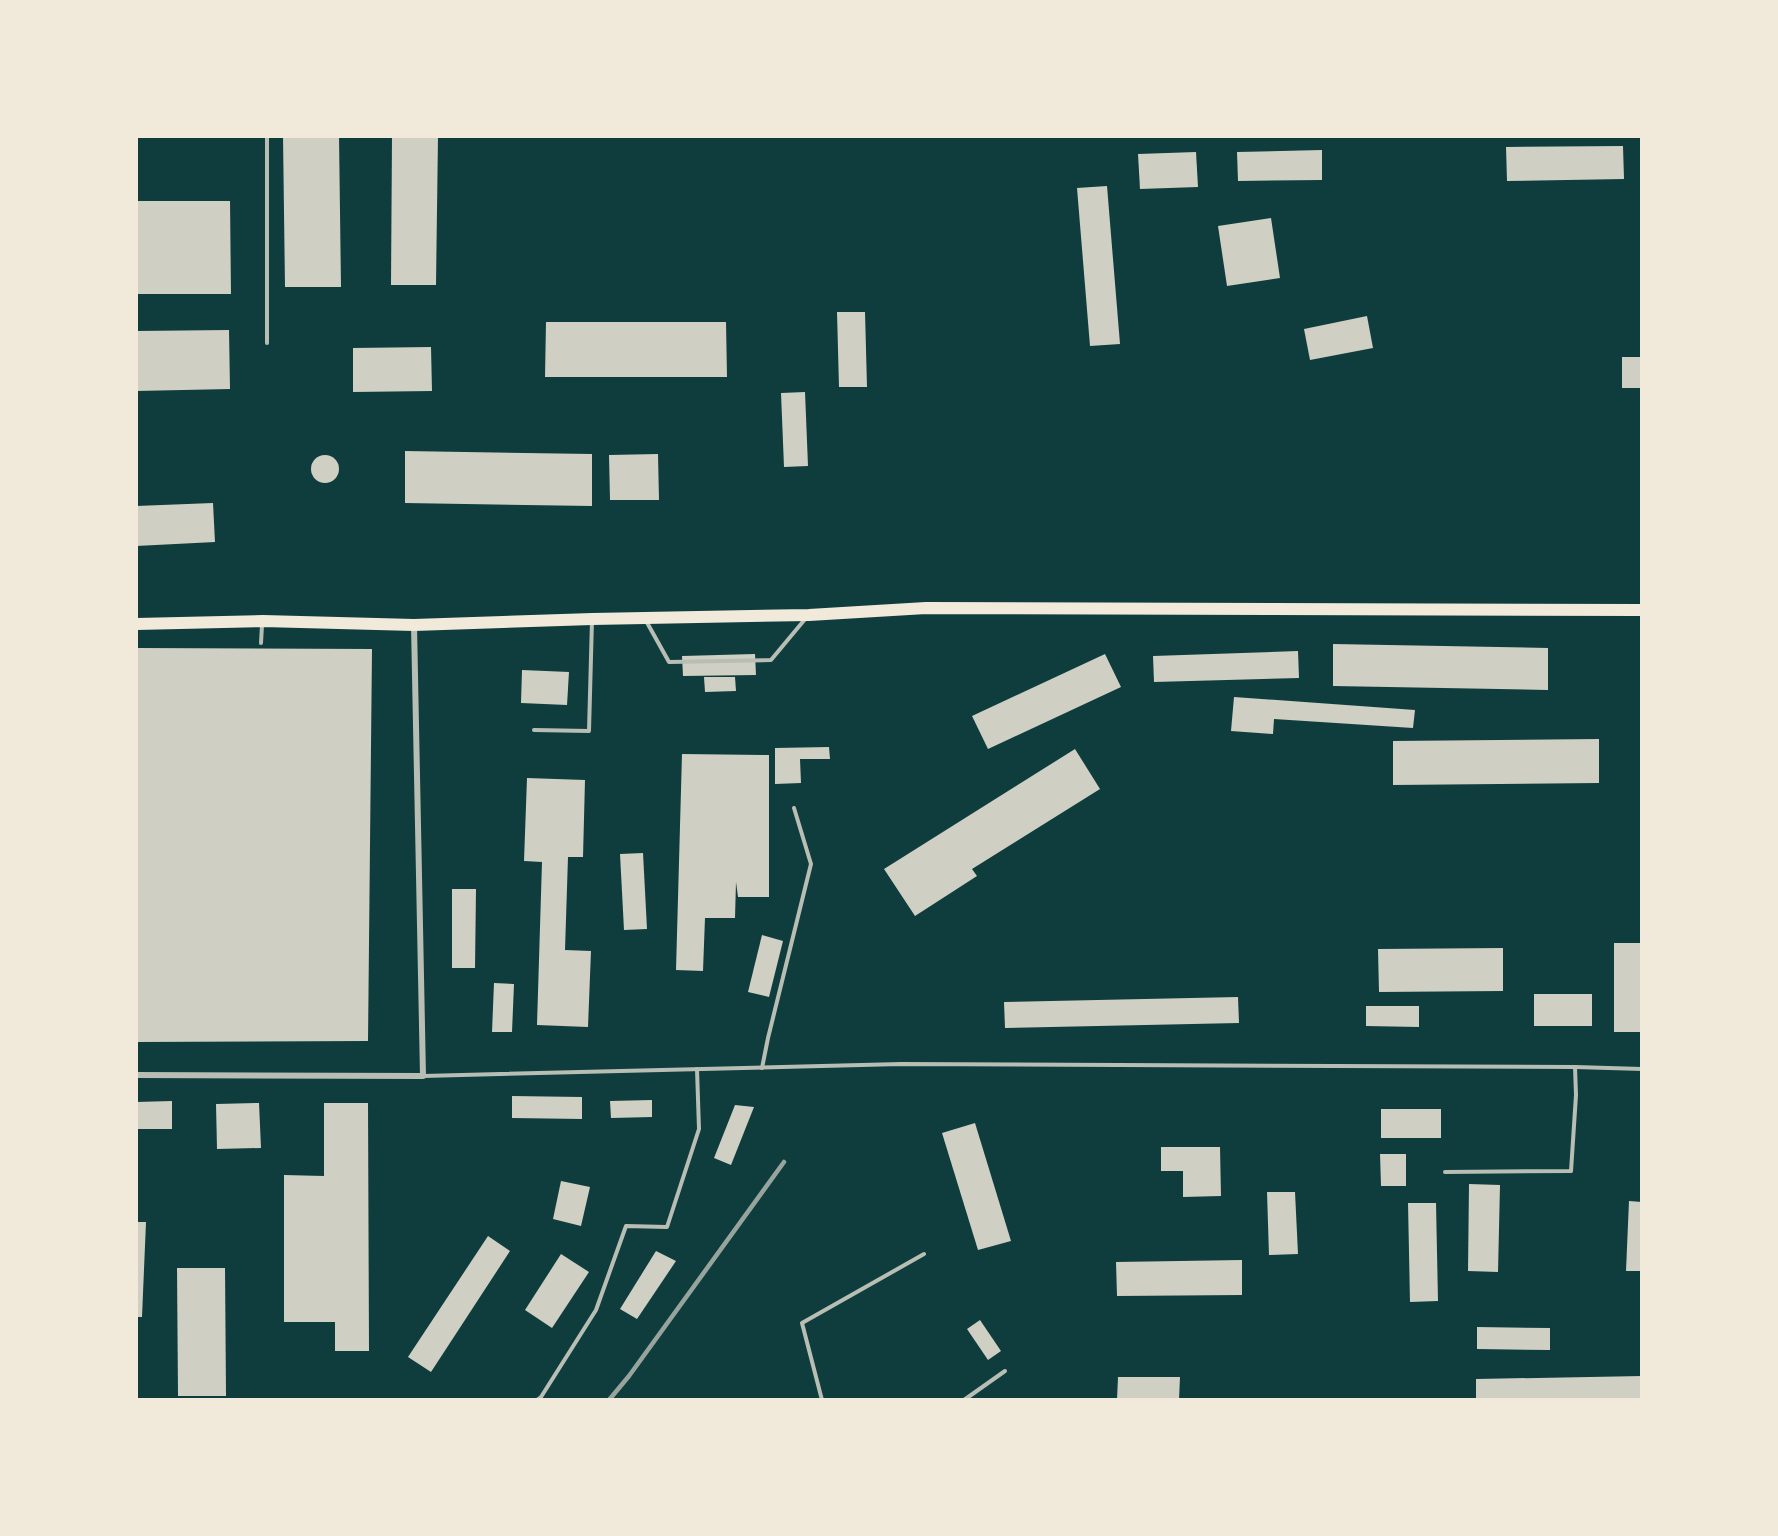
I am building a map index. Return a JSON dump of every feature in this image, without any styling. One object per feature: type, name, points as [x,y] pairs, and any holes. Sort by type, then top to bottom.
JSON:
[{"type":"main road","points":[[136,624],[263,621],[414,625],[810,615],[926,608],[1641,610]]},
{"type":"street","points":[[136,1075],[423,1076],[414,625]]},
{"type":"lane","points":[[267,136],[267,343]]},
{"type":"lane","points":[[644,619],[669,662],[771,660],[810,615]]},
{"type":"lane","points":[[534,730],[589,730],[592,619]]},
{"type":"lane","points":[[261,643],[263,621]]},
{"type":"lane","points":[[762,1068],[811,864],[794,808]]},
{"type":"lane","points":[[423,1076],[902,1064],[1641,1069]]},
{"type":"lane","points":[[1445,1173],[1571,1171],[1576,1095],[1575,1067]]},
{"type":"lane","points":[[537,1400],[596,1310],[626,1226],[667,1227],[699,1130],[697,1069]]},
{"type":"lane","points":[[822,1400],[802,1323],[924,1254]]},
{"type":"lane","points":[[964,1400],[1005,1371]]},
{"type":"building","points":[[283,136],[339,136],[341,287],[285,287]]},
{"type":"building","points":[[392,136],[438,136],[436,285],[391,285]]},
{"type":"building","points":[[1623,146],[1624,179],[1507,181],[1506,147]]},
{"type":"building","points":[[1322,150],[1322,180],[1238,181],[1237,152]]},
{"type":"building","points":[[1196,152],[1198,187],[1140,189],[1138,154]]},
{"type":"building","points":[[1107,186],[1120,344],[1090,346],[1077,188]]},
{"type":"building","points":[[136,201],[230,201],[231,294],[136,294]]},
{"type":"building","points":[[1271,218],[1280,278],[1227,286],[1218,226]]},
{"type":"building","points":[[837,312],[865,312],[867,387],[839,387]]},
{"type":"building","points":[[1367,316],[1373,348],[1310,360],[1304,329]]},
{"type":"building","points":[[546,322],[726,322],[727,377],[545,377]]},
{"type":"building","points":[[229,330],[230,389],[136,391],[136,331]]},
{"type":"building","points":[[431,347],[432,391],[353,392],[353,348]]},
{"type":"building","points":[[1622,357],[1642,357],[1642,388],[1622,388]]},
{"type":"building","points":[[805,392],[808,466],[784,467],[781,393]]},
{"type":"building","points":[[405,451],[592,454],[592,506],[405,503]]},
{"type":"building","points":[[658,454],[659,500],[610,500],[609,455]]},
{"type":"building","points":[[325,455],[335,459],[339,469],[335,479],[325,483],[315,479],[311,469],[315,459]]},
{"type":"building","points":[[213,503],[215,542],[136,546],[136,506]]},
{"type":"building","points":[[1333,644],[1548,648],[1548,690],[1333,686]]},
{"type":"building","points":[[136,648],[372,649],[368,1041],[136,1042]]},
{"type":"building","points":[[1298,651],[1299,678],[1154,682],[1153,656]]},
{"type":"building","points":[[755,654],[756,675],[683,676],[682,656]]},
{"type":"building","points":[[1105,654],[1121,687],[988,749],[972,716]]},
{"type":"building","points":[[522,670],[569,672],[567,705],[521,703]]},
{"type":"building","points":[[704,677],[735,677],[736,691],[705,692]]},
{"type":"building","points":[[1234,697],[1415,710],[1413,728],[1274,719],[1273,734],[1231,731]]},
{"type":"building","points":[[1599,739],[1599,783],[1393,785],[1393,741]]},
{"type":"building","points":[[829,747],[830,759],[800,759],[801,783],[775,784],[775,748]]},
{"type":"building","points":[[1075,749],[1100,789],[972,869],[977,876],[915,916],[884,869]]},
{"type":"building","points":[[682,754],[769,755],[769,897],[738,897],[736,882],[735,918],[705,918],[703,971],[676,970]]},
{"type":"building","points":[[527,778],[585,780],[583,857],[568,857],[565,950],[591,951],[588,1027],[537,1025],[542,862],[524,861]]},
{"type":"building","points":[[643,853],[647,929],[624,930],[620,854]]},
{"type":"building","points":[[452,889],[476,889],[475,968],[452,968]]},
{"type":"building","points":[[762,935],[783,941],[769,997],[748,992]]},
{"type":"building","points":[[1614,943],[1640,943],[1642,1032],[1614,1032]]},
{"type":"building","points":[[1503,948],[1503,991],[1379,992],[1378,949]]},
{"type":"building","points":[[494,983],[514,984],[512,1032],[492,1032]]},
{"type":"building","points":[[1534,994],[1592,994],[1592,1026],[1534,1026]]},
{"type":"building","points":[[1238,997],[1239,1023],[1005,1028],[1004,1002]]},
{"type":"building","points":[[1366,1006],[1419,1006],[1419,1027],[1366,1026]]},
{"type":"building","points":[[512,1096],[582,1097],[582,1119],[512,1118]]},
{"type":"building","points":[[652,1100],[652,1117],[611,1118],[610,1101]]},
{"type":"building","points":[[172,1101],[172,1129],[136,1129],[136,1102]]},
{"type":"building","points":[[259,1103],[261,1148],[217,1149],[216,1104]]},
{"type":"building","points":[[324,1103],[368,1103],[369,1351],[335,1351],[335,1322],[284,1322],[284,1175],[324,1176]]},
{"type":"building","points":[[735,1105],[754,1107],[731,1165],[714,1158]]},
{"type":"building","points":[[1381,1109],[1441,1109],[1441,1138],[1381,1138]]},
{"type":"building","points":[[975,1123],[1011,1241],[978,1250],[942,1133]]},
{"type":"building","points":[[1161,1147],[1220,1147],[1221,1196],[1183,1197],[1183,1171],[1161,1171]]},
{"type":"building","points":[[1380,1154],[1406,1154],[1406,1186],[1381,1186]]},
{"type":"building","points":[[561,1181],[590,1187],[581,1226],[553,1219]]},
{"type":"building","points":[[1469,1184],[1500,1185],[1498,1272],[1468,1271]]},
{"type":"building","points":[[1267,1192],[1295,1192],[1298,1254],[1269,1255]]},
{"type":"building","points":[[1629,1201],[1642,1202],[1642,1271],[1626,1271]]},
{"type":"building","points":[[1408,1203],[1436,1203],[1438,1301],[1410,1302]]},
{"type":"building","points":[[136,1222],[146,1222],[142,1317],[136,1317]]},
{"type":"building","points":[[488,1236],[510,1251],[431,1372],[408,1357]]},
{"type":"building","points":[[656,1251],[676,1261],[637,1319],[620,1309]]},
{"type":"building","points":[[561,1254],[589,1272],[552,1328],[525,1310]]},
{"type":"building","points":[[1242,1260],[1242,1295],[1117,1296],[1116,1262]]},
{"type":"building","points":[[177,1268],[225,1268],[226,1396],[178,1396]]},
{"type":"building","points":[[980,1320],[1001,1351],[988,1360],[967,1329]]},
{"type":"building","points":[[1477,1327],[1550,1328],[1550,1350],[1477,1349]]},
{"type":"building","points":[[1642,1376],[1642,1400],[1476,1400],[1476,1379]]},
{"type":"building","points":[[1118,1377],[1180,1377],[1179,1400],[1117,1400]]},
{"type":"railway","points":[[609,1400],[629,1376],[784,1162]]}]
